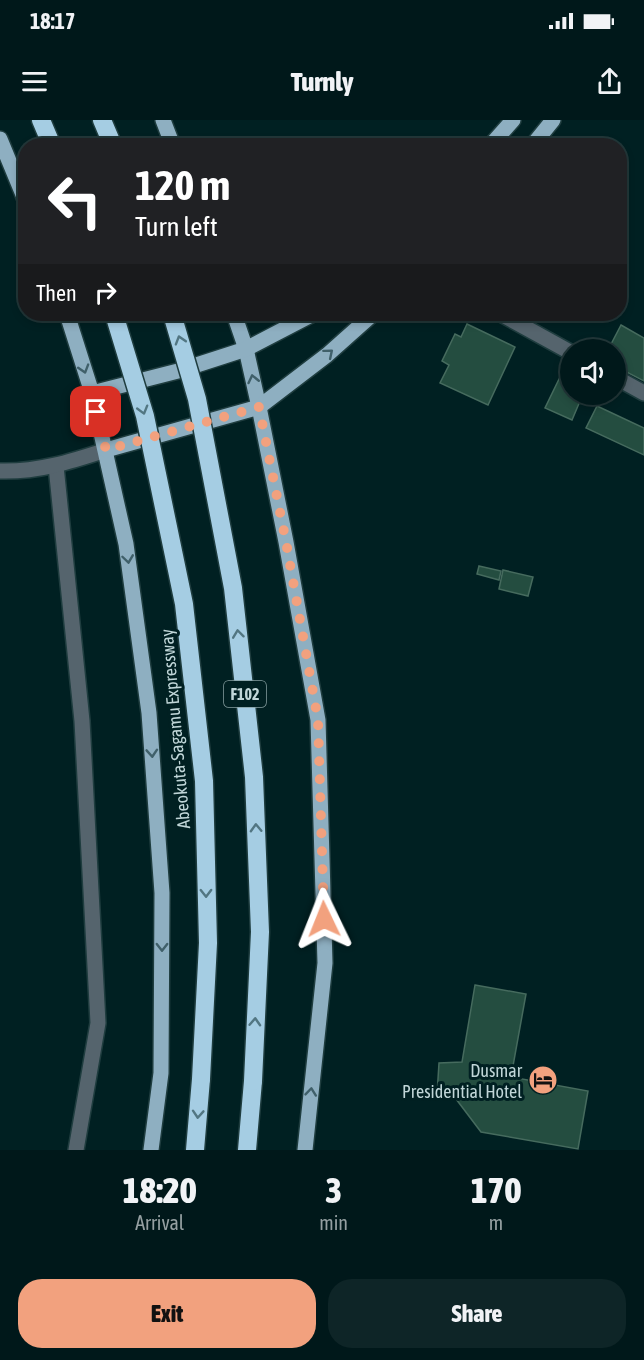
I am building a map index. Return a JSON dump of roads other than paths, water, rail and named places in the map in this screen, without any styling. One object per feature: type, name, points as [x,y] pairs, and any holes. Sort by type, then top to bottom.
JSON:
[{"type":"highway","points":[[41,120],[49,138]]},
{"type":"highway","points":[[102,120],[110,138]]},
{"type":"highway","name":"Abeokuta-Sagamu Expressway","points":[[116,321],[145,416],[186,616],[204,781],[208,943],[195,1150]]},
{"type":"highway","name":"F102","points":[[174,321],[197,399],[233,588],[254,777],[260,932],[253,1081],[247,1150]]},
{"type":"main road","points":[[163,120],[170,138]]},
{"type":"main road","points":[[497,138],[513,120]]},
{"type":"main road","points":[[538,138],[553,120]]},
{"type":"main road","points":[[0,139],[18,183]]},
{"type":"main road","points":[[69,321],[92,393],[126,544],[149,713],[162,893],[161,1073],[151,1150]]},
{"type":"main road","points":[[236,321],[246,349],[259,407],[318,720],[325,963],[305,1150]]},
{"type":"main road","points":[[92,393],[178,372],[246,349],[300,321]]},
{"type":"main road","points":[[106,450],[259,407],[327,355],[365,321]]},
{"type":"street","points":[[514,321],[560,346]]},
{"type":"street","points":[[626,383],[644,393]]},
{"type":"street","points":[[0,471],[56,466],[106,450]]},
{"type":"street","points":[[56,466],[82,721],[98,1023],[76,1150]]},
{"type":"place","name":"Dusmar Presidential Hotel","points":[[543,1080]]}]
